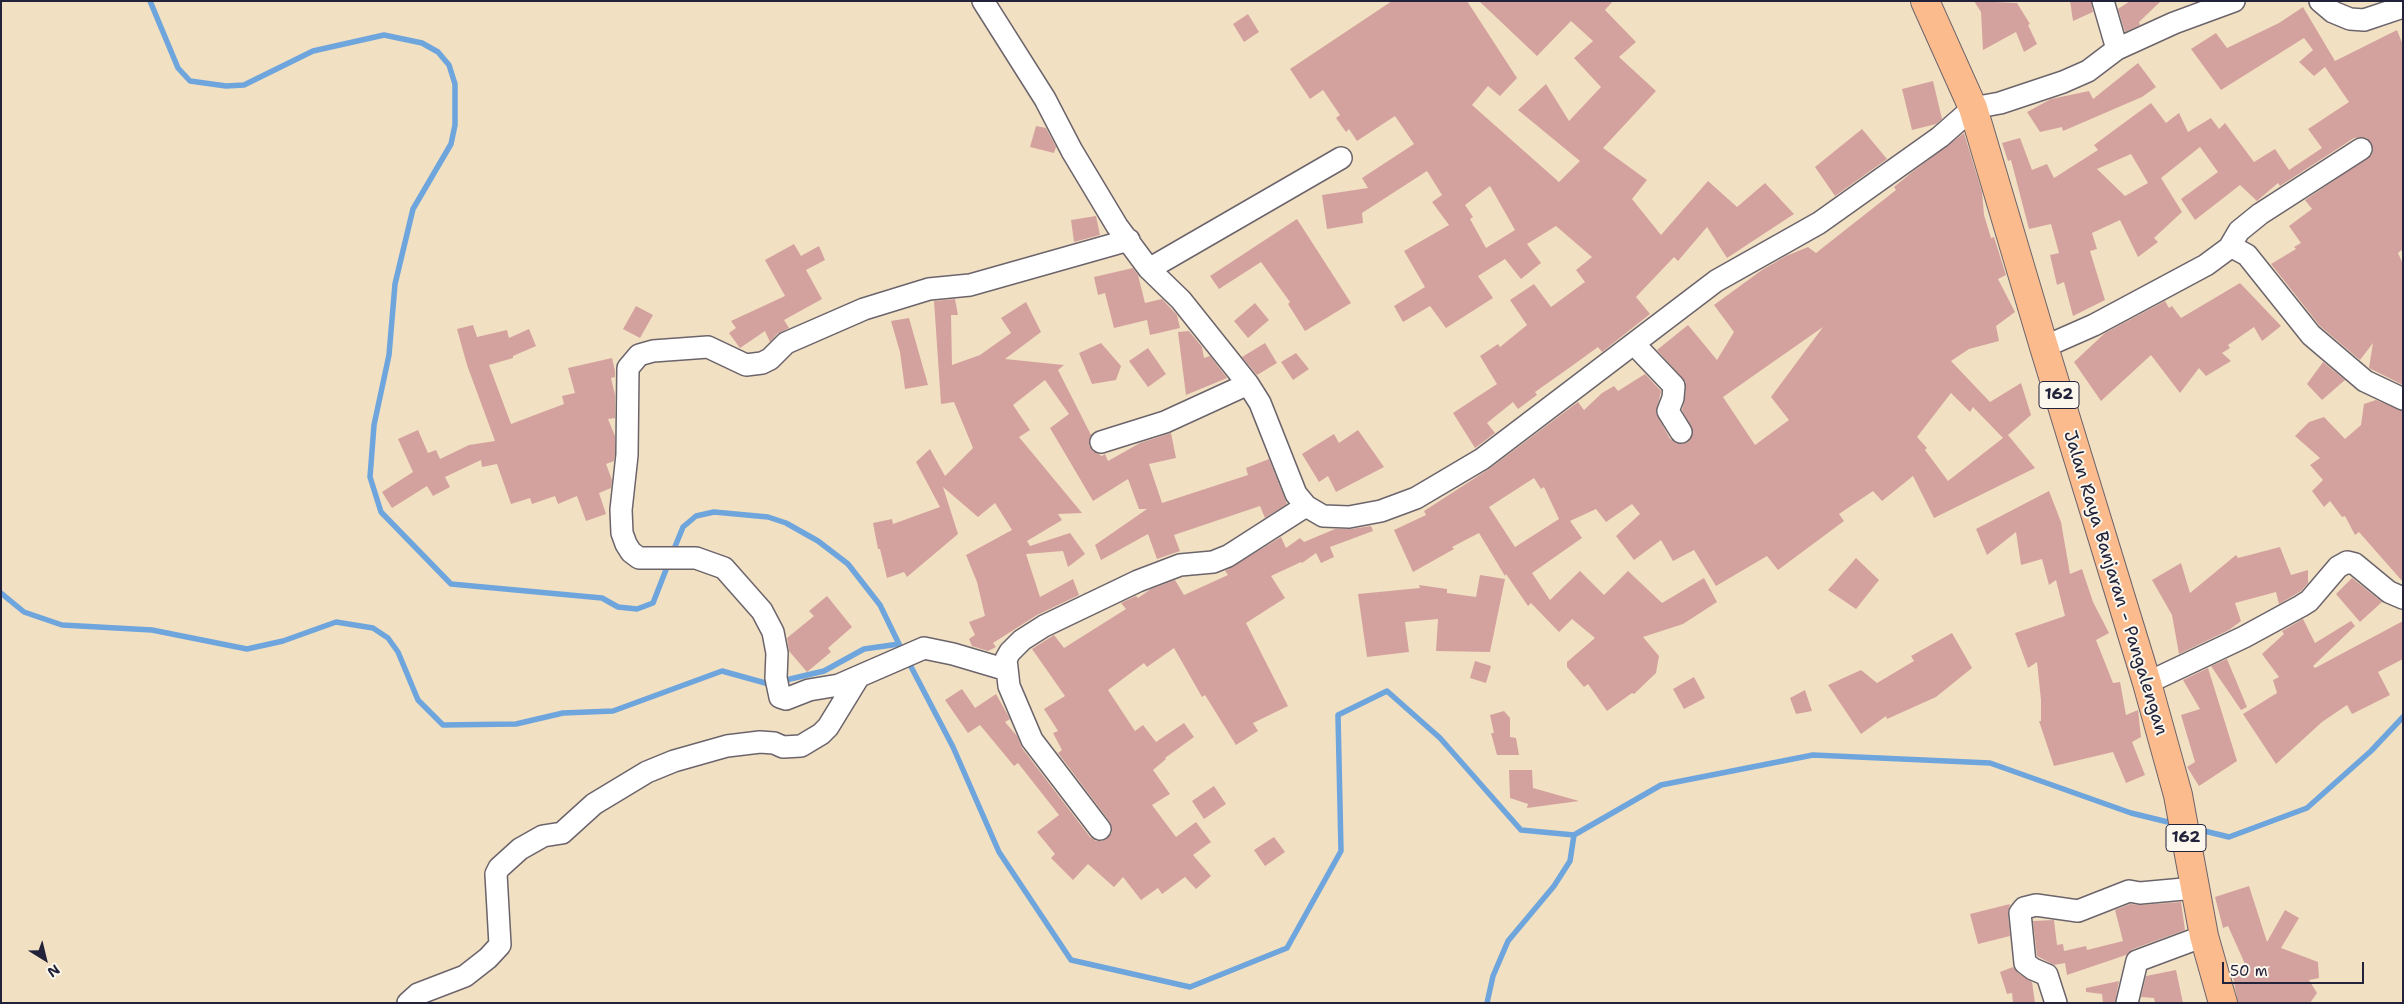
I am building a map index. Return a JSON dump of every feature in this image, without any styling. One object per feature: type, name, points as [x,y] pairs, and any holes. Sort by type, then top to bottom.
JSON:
[{"type":"main road","name":"Jalan Raya Banjaran - Pangalengan","points":[[1925,1],[1973,108],[2044,347],[2148,683],[2178,795],[2204,936],[2223,1003]]},
{"type":"street","points":[[983,1],[1045,99],[1099,198],[1149,269],[1181,300],[1248,384],[1260,404],[1296,494],[1306,506],[1323,516],[1349,517],[1381,511],[1416,498],[1482,459],[1716,281],[1819,224],[1940,137],[1973,108],[2000,103],[2063,82],[2088,70],[2117,49],[2174,23],[2234,1]]},
{"type":"street","points":[[2103,1],[2117,49]]},
{"type":"street","points":[[2320,1],[2333,12],[2350,19],[2364,20],[2403,7]]},
{"type":"street","points":[[2044,347],[2094,325],[2206,265],[2229,248],[2239,231],[2260,214],[2361,149]]},
{"type":"street","points":[[1149,269],[1341,158]]},
{"type":"street","points":[[1007,670],[953,654],[924,648],[881,665],[858,678],[839,685],[809,690],[786,699],[778,688],[778,653],[773,632],[762,611],[724,568],[696,558],[639,558],[631,552],[626,544],[622,533],[621,510],[627,455],[628,368],[639,355],[653,351],[708,347],[746,365],[762,363],[770,359],[786,343],[864,309],[929,289],[970,285],[1129,240]]},
{"type":"street","points":[[2229,248],[2234,248],[2246,255],[2311,335],[2335,356],[2364,381],[2403,399]]},
{"type":"street","points":[[1634,345],[1674,386],[1674,398],[1668,411],[1682,432]]},
{"type":"street","points":[[1100,442],[1165,422],[1248,384]]},
{"type":"street","points":[[1100,828],[1032,740],[1009,686],[1006,659],[1010,652],[1022,640],[1044,626],[1138,581],[1180,566],[1213,562],[1228,556],[1306,506]]},
{"type":"street","points":[[2148,683],[2244,637],[2301,606],[2309,601],[2338,567],[2347,562],[2355,564],[2389,592],[2403,598]]},
{"type":"street","points":[[408,1003],[418,994],[465,976],[488,958],[500,945],[496,874],[499,868],[520,849],[543,836],[562,833],[594,804],[647,772],[674,761],[726,746],[760,742],[774,743],[783,747],[801,746],[821,734],[828,727],[858,678]]},
{"type":"street","points":[[2056,1003],[2047,975],[2032,969],[2026,963],[2020,913],[2024,908],[2036,905],[2078,911],[2129,891],[2140,893],[2195,885]]},
{"type":"street","points":[[2127,1003],[2137,961],[2204,936]]},
{"type":"building","points":[[1392,1],[1467,1],[1517,78],[1500,96],[1488,86],[1472,105],[1559,182],[1580,161],[1518,110],[1546,84],[1569,121],[1601,87],[1574,58],[1593,41],[1571,21],[1537,56],[1479,1],[1613,1],[1605,10],[1636,42],[1619,57],[1656,91],[1603,148],[1647,180],[1632,199],[1661,235],[1708,181],[1737,207],[1765,183],[1794,214],[1727,258],[1707,227],[1678,261],[1674,257],[1636,297],[1650,314],[1602,352],[1598,347],[1535,392],[1537,395],[1518,409],[1513,402],[1487,423],[1495,433],[1475,448],[1453,413],[1497,384],[1480,356],[1498,344],[1500,347],[1527,325],[1510,300],[1534,284],[1551,307],[1585,282],[1576,270],[1592,257],[1556,226],[1527,244],[1541,263],[1521,279],[1505,259],[1478,276],[1493,298],[1446,328],[1430,306],[1403,322],[1394,306],[1425,287],[1404,251],[1449,225],[1432,202],[1442,195],[1427,171],[1362,213],[1363,223],[1327,229],[1322,195],[1368,188],[1362,178],[1414,144],[1395,116],[1357,141],[1349,129],[1346,132],[1336,118],[1340,115],[1323,90],[1310,99],[1290,69]],"holes":[[[1490,186],[1515,230],[1486,248],[1470,219],[1473,217],[1465,205]]]},
{"type":"building","points":[[1974,1],[2017,3],[2030,24],[2028,25],[2037,44],[2024,52],[2016,32],[1983,50],[1981,12]]},
{"type":"building","points":[[2070,1],[2091,1],[2093,12],[2073,21]]},
{"type":"building","points":[[2130,1],[2161,1],[2139,22],[2140,25],[2125,32],[2118,9]]},
{"type":"building","points":[[2303,7],[2335,61],[2397,30],[2403,45],[2403,249],[2398,253],[2403,264],[2403,385],[2369,368],[2373,343],[2360,360],[2320,326],[2271,264],[2296,249],[2294,247],[2301,243],[2289,226],[2312,209],[2305,200],[2372,155],[2373,148],[2367,138],[2354,138],[2280,186],[2278,183],[2257,201],[2240,185],[2195,220],[2181,199],[2218,172],[2200,147],[2161,178],[2182,212],[2154,238],[2158,242],[2138,257],[2120,220],[2092,233],[2097,249],[2090,251],[2105,300],[2073,316],[2064,282],[2057,285],[2050,255],[2059,253],[2051,224],[2029,229],[2011,160],[2008,161],[2002,143],[2020,138],[2032,170],[2047,164],[2054,178],[2098,150],[2094,145],[2151,103],[2166,123],[2179,113],[2188,132],[2211,118],[2219,129],[2225,123],[2254,162],[2275,149],[2289,170],[2322,148],[2308,129],[2349,102],[2325,67],[2314,76],[2299,62],[2313,50],[2304,38],[2221,90],[2191,49],[2216,33],[2227,48],[2279,23]],"holes":[[[2131,154],[2148,183],[2125,196],[2097,169]]]},
{"type":"building","points":[[1248,14],[1259,32],[1244,42],[1233,24]]},
{"type":"building","points":[[2138,63],[2156,87],[2142,97],[2063,131],[2062,127],[2040,132],[2027,112],[2051,99],[2089,91],[2093,99]]},
{"type":"building","points":[[1933,81],[1942,119],[1936,124],[1912,130],[1902,89]]},
{"type":"building","points":[[1036,126],[1046,128],[1056,147],[1054,153],[1030,147]]},
{"type":"building","points":[[1862,129],[1887,159],[1835,196],[1815,167]]},
{"type":"building","points":[[1964,133],[1982,192],[1984,215],[1991,238],[1994,237],[2006,275],[1998,279],[2015,312],[1996,326],[1999,341],[1969,349],[1951,361],[1990,402],[2021,383],[2031,415],[2008,435],[2035,468],[1934,518],[1913,476],[1882,501],[1873,491],[1839,514],[1844,521],[1778,570],[1767,556],[1716,586],[1694,550],[1673,561],[1661,540],[1634,560],[1616,536],[1640,514],[1632,504],[1606,522],[1596,509],[1570,521],[1582,538],[1532,573],[1550,600],[1580,571],[1604,595],[1628,571],[1662,603],[1704,578],[1717,602],[1683,624],[1643,637],[1659,656],[1656,673],[1634,694],[1632,693],[1607,711],[1588,684],[1584,687],[1567,667],[1567,662],[1595,638],[1572,619],[1559,632],[1531,603],[1528,606],[1506,574],[1505,576],[1479,533],[1452,547],[1454,549],[1413,572],[1394,530],[1426,515],[1424,511],[1489,469],[1578,402],[1584,410],[1602,393],[1614,386],[1618,391],[1645,374],[1661,391],[1656,413],[1670,439],[1681,444],[1688,442],[1693,432],[1682,410],[1686,382],[1657,350],[1688,325],[1717,360],[1734,332],[1714,305],[1762,270],[1786,256],[1808,247],[1816,253],[1896,190],[1894,187]],"holes":[[[1823,327],[1771,397],[1789,420],[1755,445],[1723,397]],[[1951,393],[1970,412],[1973,407],[2003,438],[1948,481],[1925,450],[1927,448],[1917,437]],[[1534,478],[1541,489],[1544,487],[1559,519],[1515,547],[1489,507]]]},
{"type":"building","points":[[1096,216],[1100,235],[1074,242],[1071,220]]},
{"type":"building","points":[[1297,219],[1351,303],[1305,331],[1288,304],[1290,302],[1261,262],[1219,289],[1210,276]]},
{"type":"building","points":[[794,244],[801,256],[819,246],[825,260],[806,270],[822,299],[784,320],[789,328],[777,334],[770,342],[765,331],[740,348],[729,333],[736,328],[731,321],[785,296],[765,260]]},
{"type":"building","points":[[1133,268],[1138,275],[1145,303],[1162,299],[1177,315],[1180,328],[1150,335],[1147,320],[1114,328],[1105,293],[1098,295],[1094,277]]},
{"type":"building","points":[[2240,283],[2281,326],[2262,341],[2254,327],[2228,345],[2230,348],[2222,353],[2231,361],[2206,376],[2199,368],[2180,393],[2151,355],[2101,401],[2074,362],[2105,333],[2165,301],[2169,308],[2172,306],[2181,318]]},
{"type":"building","points":[[955,299],[958,315],[951,315],[952,365],[980,355],[1011,333],[1001,318],[1026,302],[1041,332],[1005,359],[1064,365],[1058,370],[1091,435],[1089,445],[1093,451],[1102,456],[1105,454],[1108,461],[1140,443],[1171,433],[1176,458],[1149,464],[1162,503],[1248,475],[1246,468],[1269,459],[1287,504],[1265,518],[1260,506],[1174,535],[1180,551],[1157,559],[1148,534],[1101,560],[1095,545],[1147,509],[1139,509],[1128,479],[1093,501],[1050,428],[1069,414],[1045,380],[1013,405],[1030,430],[1019,437],[1082,513],[1058,514],[1062,520],[1027,541],[1030,546],[1070,533],[1085,554],[1068,567],[1063,551],[1026,554],[1040,597],[1073,579],[1079,595],[1037,615],[993,643],[996,647],[988,651],[972,646],[969,639],[975,635],[969,622],[985,616],[977,582],[966,555],[1012,530],[995,503],[978,517],[943,487],[958,534],[907,577],[904,572],[887,578],[880,549],[878,549],[873,523],[892,519],[893,524],[940,507],[916,462],[930,449],[945,476],[973,448],[954,402],[941,404],[934,301]]},
{"type":"building","points":[[1255,303],[1269,320],[1248,338],[1234,321]]},
{"type":"building","points":[[636,306],[653,315],[640,338],[623,329]]},
{"type":"building","points":[[909,318],[928,385],[905,389],[900,352],[891,321]]},
{"type":"building","points":[[473,325],[477,337],[507,330],[509,338],[529,329],[536,346],[513,356],[513,358],[489,365],[511,424],[564,404],[562,396],[575,393],[568,368],[612,358],[615,371],[615,377],[611,378],[615,395],[615,418],[608,419],[615,436],[615,454],[614,461],[606,464],[612,480],[611,488],[599,493],[606,514],[586,521],[577,496],[558,504],[555,496],[532,504],[530,498],[511,504],[497,464],[482,467],[481,460],[445,477],[450,487],[433,496],[427,486],[392,508],[382,492],[413,472],[398,439],[418,430],[428,453],[436,450],[440,459],[469,445],[495,441],[467,365],[457,329]]},
{"type":"building","points":[[1189,331],[1202,347],[1204,358],[1210,356],[1227,378],[1186,395],[1178,332]]},
{"type":"building","points":[[1101,343],[1121,366],[1116,380],[1092,384],[1079,353]]},
{"type":"building","points":[[1265,343],[1277,363],[1257,375],[1242,357]]},
{"type":"building","points":[[1148,348],[1166,374],[1148,387],[1129,361]]},
{"type":"building","points":[[1296,353],[1309,369],[1293,380],[1281,362]]},
{"type":"building","points":[[2323,362],[2345,380],[2322,400],[2307,384]]},
{"type":"building","points":[[2376,400],[2403,411],[2403,582],[2359,532],[2355,535],[2345,516],[2342,517],[2330,501],[2324,507],[2312,491],[2323,480],[2310,465],[2320,458],[2295,436],[2309,422],[2324,417],[2345,439],[2361,425],[2364,404]]},
{"type":"building","points":[[1358,430],[1384,467],[1336,492],[1328,476],[1319,482],[1302,454],[1334,434],[1339,443]]},
{"type":"building","points":[[2049,491],[2061,522],[2070,574],[2082,569],[2093,602],[2109,633],[2096,640],[2113,683],[2120,682],[2126,715],[2138,710],[2141,737],[2132,742],[2145,775],[2126,783],[2113,752],[2054,766],[2039,721],[2041,721],[2041,700],[2037,662],[2028,668],[2015,633],[2065,616],[2056,580],[2049,585],[2042,559],[2021,565],[2016,532],[1987,555],[1976,529]]},
{"type":"building","points":[[1371,526],[1373,531],[1330,547],[1334,557],[1321,563],[1316,553],[1302,563],[1271,576],[1285,598],[1246,623],[1288,706],[1253,723],[1258,731],[1236,745],[1205,695],[1202,697],[1174,648],[1147,667],[1144,663],[1108,690],[1135,731],[1143,725],[1156,742],[1184,723],[1194,737],[1165,758],[1153,770],[1170,794],[1152,805],[1176,837],[1196,822],[1211,842],[1193,855],[1211,876],[1196,889],[1185,877],[1162,894],[1158,888],[1141,900],[1123,877],[1114,887],[1088,864],[1073,880],[1051,858],[1055,854],[1037,832],[1059,815],[1018,763],[1014,766],[980,725],[968,733],[945,700],[962,689],[975,708],[996,694],[1010,719],[1005,722],[1017,736],[1022,748],[1090,837],[1096,841],[1102,841],[1112,833],[1110,822],[1058,753],[1062,750],[1053,733],[1058,731],[1044,709],[1065,696],[1032,649],[1054,635],[1064,648],[1126,609],[1121,603],[1136,596],[1138,598],[1151,589],[1175,580],[1184,595],[1228,575],[1225,571],[1281,537],[1286,548],[1300,538],[1304,542],[1335,529]]},
{"type":"building","points":[[2280,547],[2291,575],[2308,570],[2308,583],[2301,591],[2279,604],[2276,592],[2235,603],[2241,621],[2229,630],[2179,654],[2172,615],[2152,580],[2181,563],[2190,593],[2236,555],[2238,558]]},
{"type":"building","points":[[1856,558],[1879,580],[1856,609],[1828,590]]},
{"type":"building","points":[[1480,575],[1505,579],[1490,652],[1436,651],[1438,619],[1405,622],[1409,652],[1367,657],[1358,594],[1420,588],[1419,585],[1447,589],[1447,593],[1476,597]]},
{"type":"building","points":[[2352,578],[2382,602],[2360,622],[2336,594]]},
{"type":"building","points":[[827,596],[852,627],[828,648],[831,652],[807,672],[789,651],[787,638],[814,616],[809,611]]},
{"type":"building","points":[[2303,619],[2315,643],[2351,621],[2355,626],[2313,666],[2315,668],[2403,621],[2403,659],[2378,672],[2390,695],[2352,714],[2347,705],[2322,722],[2276,764],[2243,714],[2277,693],[2273,680],[2279,677],[2262,654],[2284,634],[2282,631]]},
{"type":"building","points":[[1952,633],[1972,668],[1936,697],[1887,719],[1886,716],[1861,734],[1828,685],[1861,670],[1877,683],[1914,661],[1911,656]]},
{"type":"building","points":[[2227,659],[2247,707],[2241,710],[2211,666]]},
{"type":"building","points":[[1475,661],[1491,666],[1486,683],[1470,678]]},
{"type":"building","points":[[2208,668],[2237,761],[2199,786],[2187,767],[2195,762],[2181,715],[2200,709],[2183,680]]},
{"type":"building","points":[[1694,677],[1705,698],[1684,709],[1673,689]]},
{"type":"building","points":[[1805,690],[1812,711],[1796,714],[1790,698]]},
{"type":"building","points":[[1504,711],[1510,718],[1510,737],[1516,738],[1519,755],[1497,755],[1491,733],[1494,733],[1490,715]]},
{"type":"building","points":[[1509,770],[1532,770],[1533,788],[1579,801],[1527,808],[1528,804],[1510,798]]},
{"type":"building","points":[[1214,786],[1226,804],[1204,819],[1192,801]]},
{"type":"building","points":[[1274,837],[1285,852],[1265,866],[1254,850]]},
{"type":"building","points":[[2249,886],[2267,942],[2285,910],[2299,918],[2281,948],[2318,962],[2319,978],[2309,980],[2317,993],[2310,1003],[2238,1003],[2231,967],[2245,964],[2228,926],[2223,928],[2215,897]]},
{"type":"building","points":[[2181,902],[2185,930],[2133,949],[2126,955],[2067,975],[2065,963],[2054,965],[2037,956],[2033,921],[2054,920],[2057,945],[2063,944],[2064,951],[2086,946],[2087,950],[2123,941],[2115,910],[2130,904]]},
{"type":"building","points":[[2010,904],[2008,914],[2010,936],[1978,944],[1970,914]]},
{"type":"building","points":[[2013,967],[2018,973],[2032,982],[2035,1003],[2013,1003],[2012,993],[2007,994],[2000,972]]},
{"type":"building","points":[[2176,970],[2183,1003],[2155,1003],[2154,998],[2141,997],[2146,976]]},
{"type":"building","points":[[2119,981],[2115,1003],[2103,1003],[2102,994],[2086,992],[2086,988]]},
{"type":"waterway","points":[[150,1],[178,68],[190,81],[226,86],[244,85],[313,51],[384,35],[422,43],[438,52],[449,65],[455,84],[455,125],[451,144],[413,209],[395,284],[389,355],[374,425],[370,477],[381,512],[451,584],[602,598],[618,607],[637,609],[653,603],[669,562]]},
{"type":"waterway","points":[[672,554],[683,527],[696,516],[714,512],[768,517],[786,523],[818,541],[848,564],[880,605],[899,644]]},
{"type":"waterway","points":[[1,593],[24,612],[62,625],[152,630],[247,649],[283,641],[336,622],[373,628],[388,638],[398,652],[418,700],[443,725],[516,724],[563,713],[613,711],[722,671],[769,684],[824,671],[864,649],[899,644],[904,653]]},
{"type":"waterway","points":[[908,661],[953,747],[999,852],[1071,960],[1190,987],[1287,948],[1341,851],[1338,715],[1387,691],[1440,738],[1521,830],[1574,835],[1661,785],[1813,755],[1990,763],[2131,813],[2176,824]]},
{"type":"waterway","points":[[2192,828],[2229,837],[2307,808],[2371,751],[2403,717]]},
{"type":"waterway","points":[[1487,1003],[1493,976],[1508,941],[1554,886],[1570,861],[1574,835]]}]
